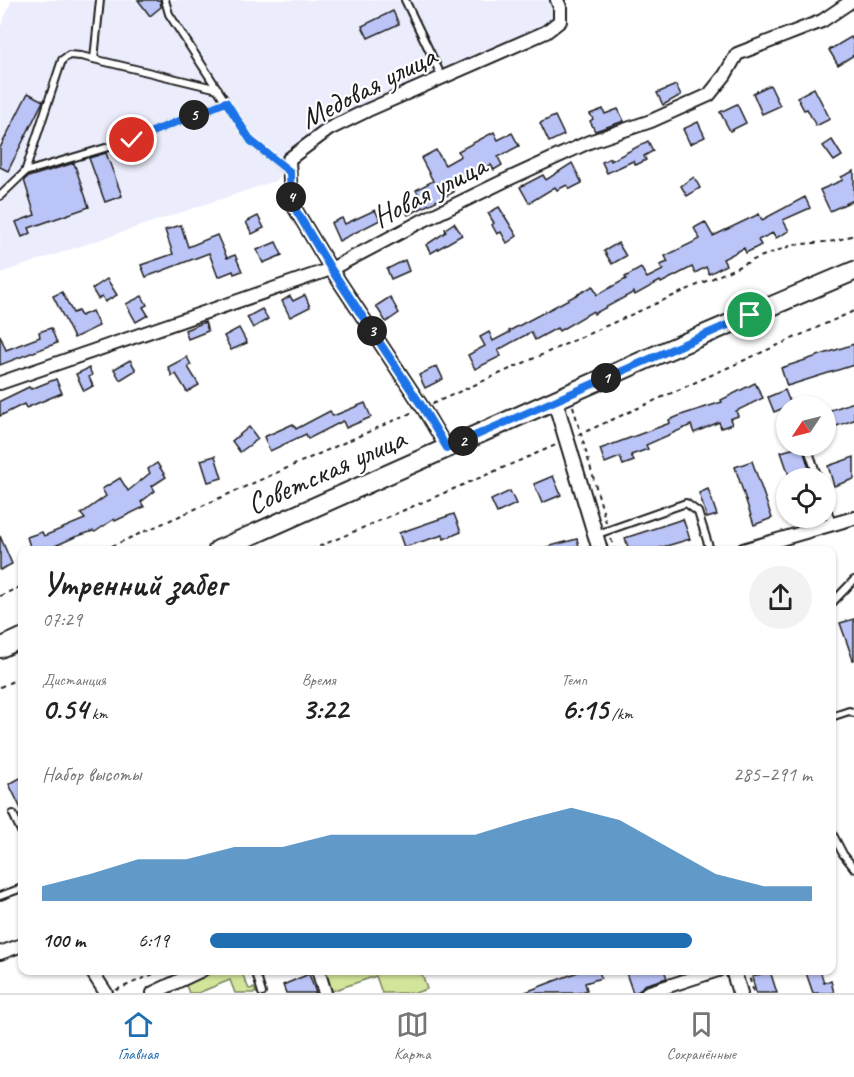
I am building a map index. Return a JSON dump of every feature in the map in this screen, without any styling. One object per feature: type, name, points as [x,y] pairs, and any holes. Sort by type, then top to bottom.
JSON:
[{"type":"main road","name":"Советская улица","points":[[227,546],[647,359],[854,271]]},
{"type":"main road","points":[[0,648],[18,640]]},
{"type":"street","name":"Медовая улица","points":[[447,448],[331,269],[291,202],[289,159],[329,129],[546,32],[560,21],[560,7],[557,0]]},
{"type":"street","name":"Новая улица","points":[[0,383],[331,269],[514,176],[589,142],[651,121],[709,94],[725,75],[736,54],[810,26],[841,4],[853,0]]},
{"type":"street","points":[[562,398],[567,441],[602,532],[600,546]]},
{"type":"street","points":[[836,523],[854,518]]},
{"type":"street","points":[[757,546],[818,528]]},
{"type":"street","points":[[0,953],[18,946]]},
{"type":"street","points":[[94,975],[107,993]]},
{"type":"street","points":[[153,993],[191,975]]},
{"type":"street","points":[[320,975],[325,993]]},
{"type":"street","points":[[647,993],[703,975]]},
{"type":"street","points":[[735,975],[740,993]]},
{"type":"lane","points":[[94,59],[100,0]]},
{"type":"lane","points":[[165,0],[169,14],[251,141],[290,172]]},
{"type":"lane","points":[[405,0],[442,77]]},
{"type":"lane","points":[[25,172],[62,60],[69,55],[218,89]]},
{"type":"lane","points":[[0,196],[25,172],[132,140],[226,102]]},
{"type":"lane","points":[[602,532],[686,503],[698,512],[709,546]]},
{"type":"lane","points":[[836,599],[854,580]]},
{"type":"lane","points":[[836,715],[849,711],[854,713]]},
{"type":"lane","points":[[13,814],[18,825]]},
{"type":"lane","points":[[836,841],[854,868]]},
{"type":"lane","points":[[0,896],[18,889]]},
{"type":"lane","points":[[257,975],[262,993]]},
{"type":"path","points":[[113,546],[759,257],[793,245],[835,241],[854,235]]},
{"type":"path","points":[[320,546],[567,441],[854,311]]},
{"type":"path","points":[[562,398],[580,434],[602,532],[612,546]]},
{"type":"path","points":[[0,596],[18,588]]},
{"type":"path","points":[[0,687],[18,679]]},
{"type":"path","points":[[107,993],[151,975]]},
{"type":"path","points":[[749,975],[754,993]]},
{"type":"shaded area","points":[[12,0],[550,0],[554,9],[551,26],[284,157],[278,180],[0,273],[0,28]]},
{"type":"green space","points":[[207,975],[243,975],[249,989],[254,988],[256,993],[235,993],[230,980],[198,993],[189,993],[185,983]]},
{"type":"green space","points":[[327,975],[422,975],[427,989],[415,993],[382,993],[376,976],[332,991]]},
{"type":"building","points":[[138,0],[160,0],[161,7],[150,16]]},
{"type":"building","points":[[393,11],[399,24],[368,38],[362,26]]},
{"type":"building","points":[[851,37],[854,42],[854,55],[838,65],[829,50]]},
{"type":"building","points":[[676,85],[681,95],[663,105],[657,93]]},
{"type":"building","points":[[770,85],[780,106],[762,114],[753,93]]},
{"type":"building","points":[[814,88],[830,119],[816,126],[797,97]]},
{"type":"building","points":[[28,93],[43,101],[8,171],[0,167],[0,148]]},
{"type":"building","points":[[737,104],[746,123],[730,131],[720,112]]},
{"type":"building","points":[[603,109],[605,114],[618,109],[624,121],[595,131],[590,121],[593,119],[590,114]]},
{"type":"building","points":[[555,116],[564,135],[549,142],[540,123]]},
{"type":"building","points":[[698,122],[705,137],[690,144],[683,129]]},
{"type":"building","points":[[494,132],[498,140],[512,133],[519,146],[498,157],[502,165],[494,170],[491,165],[451,186],[454,192],[408,215],[403,207],[420,197],[416,190],[433,181],[421,158],[436,150],[445,165],[461,156],[458,151]]},
{"type":"building","points":[[832,140],[842,156],[834,161],[823,146]]},
{"type":"building","points":[[648,141],[653,151],[644,156],[646,160],[636,165],[633,161],[607,173],[602,162],[610,158],[611,161]]},
{"type":"building","points":[[106,153],[122,196],[105,202],[89,158]]},
{"type":"building","points":[[74,163],[89,207],[29,228],[31,233],[22,237],[16,222],[35,215],[24,180]]},
{"type":"building","points":[[572,163],[582,183],[570,189],[567,185],[557,190],[555,187],[529,203],[520,187],[543,175],[546,180]]},
{"type":"building","points":[[854,171],[854,200],[830,211],[820,190],[843,180],[841,177]]},
{"type":"building","points":[[694,177],[700,188],[687,196],[681,186]]},
{"type":"building","points":[[805,197],[810,208],[783,220],[789,231],[776,238],[773,233],[758,240],[761,245],[746,253],[744,248],[723,259],[726,265],[709,274],[706,267],[695,273],[692,267],[635,295],[634,292],[594,314],[593,311],[559,331],[557,328],[535,340],[531,332],[498,350],[501,356],[475,369],[468,355],[485,346],[480,337],[489,332],[493,341],[593,286],[597,295],[641,268],[647,278],[663,270],[660,265],[668,262],[665,256],[700,239],[694,228],[705,222],[713,236],[759,214],[762,220]]},
{"type":"building","points":[[499,207],[517,236],[507,243],[501,232],[497,234],[488,213]]},
{"type":"building","points":[[375,210],[380,220],[339,241],[331,223],[342,218],[345,224]]},
{"type":"building","points":[[258,216],[264,228],[252,234],[246,222]]},
{"type":"building","points":[[454,223],[462,235],[431,253],[426,245],[446,232],[445,229]]},
{"type":"building","points":[[181,225],[188,247],[217,235],[227,258],[235,255],[242,271],[234,274],[233,271],[218,277],[209,253],[146,277],[141,265],[173,254],[165,230]]},
{"type":"building","points":[[276,242],[282,255],[263,263],[257,250]]},
{"type":"building","points":[[618,243],[626,256],[612,264],[604,251]]},
{"type":"building","points":[[405,260],[409,271],[391,279],[387,269]]},
{"type":"building","points":[[107,279],[117,295],[105,302],[102,296],[98,299],[92,289]]},
{"type":"building","points":[[62,292],[73,313],[78,311],[81,316],[92,311],[99,326],[74,338],[53,296]]},
{"type":"building","points":[[305,295],[310,307],[290,317],[282,301],[290,296],[293,301]]},
{"type":"building","points":[[142,296],[147,305],[143,307],[148,315],[136,322],[126,304]]},
{"type":"building","points":[[390,297],[399,313],[386,322],[376,306]]},
{"type":"building","points":[[262,309],[268,319],[253,328],[247,317]]},
{"type":"building","points":[[205,322],[208,331],[188,339],[185,330]]},
{"type":"building","points":[[51,328],[57,343],[0,365],[0,335],[6,350],[40,337],[39,332]]},
{"type":"building","points":[[239,328],[247,343],[231,350],[224,336]]},
{"type":"building","points":[[854,344],[854,365],[787,386],[781,368]]},
{"type":"building","points":[[187,357],[191,365],[188,367],[199,385],[187,392],[176,374],[172,376],[168,367]]},
{"type":"building","points":[[130,360],[136,370],[120,380],[114,369]]},
{"type":"building","points":[[437,366],[443,379],[425,388],[419,375]]},
{"type":"building","points":[[89,368],[92,375],[89,377],[93,386],[84,391],[76,374]]},
{"type":"building","points":[[56,379],[62,393],[26,408],[24,404],[0,416],[0,401],[29,387],[31,389]]},
{"type":"building","points":[[755,383],[763,398],[736,411],[738,416],[730,419],[732,424],[721,428],[719,422],[694,433],[691,425],[646,445],[648,449],[631,455],[634,461],[623,465],[620,457],[605,463],[600,449],[670,423],[669,420],[684,414],[722,402],[721,400]]},
{"type":"building","points":[[785,390],[787,396],[776,396],[776,411],[774,412],[768,397]]},
{"type":"building","points":[[854,402],[854,420],[836,426],[836,408]]},
{"type":"building","points":[[365,403],[371,417],[346,428],[343,421],[308,439],[306,434],[270,451],[264,437],[293,424],[296,429],[330,411],[333,416]]},
{"type":"building","points":[[249,427],[258,439],[240,452],[232,441]]},
{"type":"building","points":[[215,456],[222,478],[208,482],[201,460]]},
{"type":"building","points":[[782,456],[805,456],[809,468],[787,468]]},
{"type":"building","points":[[854,457],[854,479],[836,485],[836,468],[828,466]]},
{"type":"building","points":[[752,461],[772,518],[754,525],[735,467]]},
{"type":"building","points":[[157,463],[166,477],[152,486],[155,491],[141,502],[144,507],[115,521],[114,519],[95,532],[75,537],[55,546],[30,546],[27,537],[42,532],[44,536],[85,519],[81,514],[106,496],[102,489],[120,478],[128,491],[150,473],[148,469]]},
{"type":"building","points":[[553,476],[561,495],[542,503],[534,484]]},
{"type":"building","points":[[708,489],[717,515],[707,518],[699,493]]},
{"type":"building","points":[[510,491],[516,504],[497,513],[491,500]]},
{"type":"building","points":[[454,514],[461,532],[444,539],[443,535],[407,546],[404,546],[399,533]]},
{"type":"building","points":[[683,519],[690,539],[666,546],[628,546],[625,538]]},
{"type":"building","points":[[0,536],[12,564],[0,570]]},
{"type":"building","points":[[577,539],[579,546],[551,546]]},
{"type":"building","points":[[854,619],[854,660],[853,660],[840,623]]},
{"type":"building","points":[[18,779],[18,803],[9,784]]},
{"type":"building","points":[[309,975],[316,993],[286,993],[283,985]]},
{"type":"building","points":[[570,975],[600,975],[601,978],[585,983],[587,990],[578,993],[523,993]]},
{"type":"building","points":[[627,975],[666,975],[667,978],[644,985],[639,991],[633,993]]},
{"type":"building","points":[[771,975],[777,993],[756,993],[752,977]]},
{"type":"building","points":[[807,975],[822,975],[824,983],[831,981],[834,993],[813,993]]},
{"type":"route","points":[[132,140],[226,102],[251,141],[290,172],[291,202],[331,269],[447,448],[750,315]]}]
